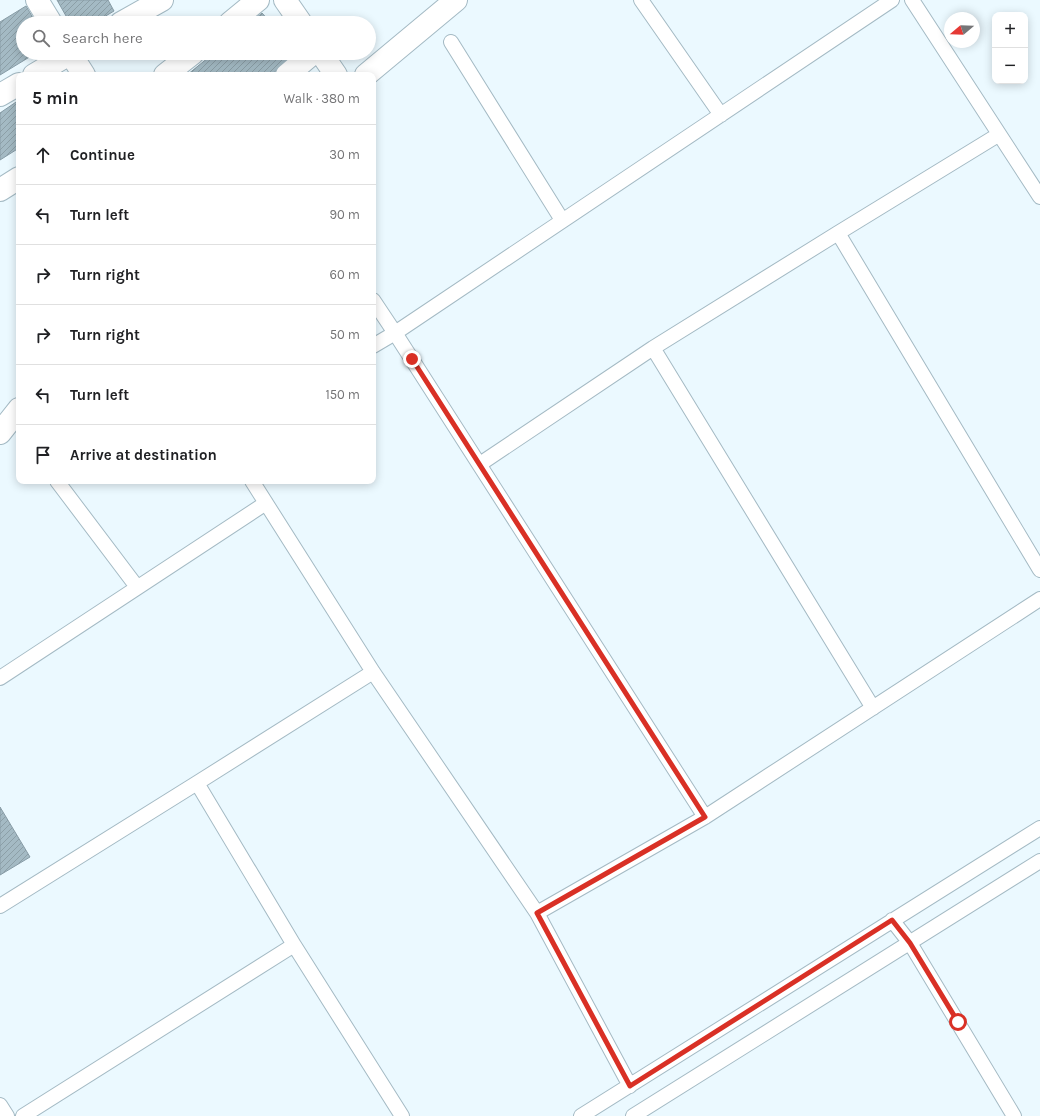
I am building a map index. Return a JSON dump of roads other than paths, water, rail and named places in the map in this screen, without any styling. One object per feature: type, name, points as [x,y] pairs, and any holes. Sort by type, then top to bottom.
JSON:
[{"type":"street","points":[[37,0],[47,16]]},
{"type":"street","points":[[129,12],[162,0]]},
{"type":"street","points":[[239,16],[258,0]]},
{"type":"street","points":[[286,0],[296,16]]},
{"type":"street","points":[[370,72],[456,0]]},
{"type":"street","points":[[39,72],[59,60]]},
{"type":"street","points":[[74,60],[82,72]]},
{"type":"street","points":[[169,72],[184,60]]},
{"type":"street","points":[[291,72],[305,60]]},
{"type":"street","points":[[326,60],[334,72]]},
{"type":"street","points":[[0,95],[16,86]]},
{"type":"street","points":[[0,190],[16,180]]},
{"type":"street","points":[[0,433],[16,413]]},
{"type":"lane","points":[[640,0],[721,115]]},
{"type":"lane","points":[[376,344],[395,333],[892,0]]},
{"type":"lane","points":[[912,0],[1040,198]]},
{"type":"lane","points":[[451,42],[562,220]]},
{"type":"lane","points":[[480,464],[653,348],[838,232],[998,135]]},
{"type":"lane","points":[[838,232],[1040,570]]},
{"type":"lane","points":[[376,304],[480,464],[705,817]]},
{"type":"lane","points":[[653,348],[873,708]]},
{"type":"lane","points":[[59,484],[137,587]]},
{"type":"lane","points":[[254,484],[373,672],[537,913],[630,1086]]},
{"type":"lane","points":[[0,678],[266,503]]},
{"type":"lane","points":[[537,913],[705,817],[1040,599]]},
{"type":"lane","points":[[0,906],[197,784],[373,672]]},
{"type":"lane","points":[[197,784],[294,945],[402,1116]]},
{"type":"lane","points":[[582,1116],[1040,828]]},
{"type":"lane","points":[[633,1116],[1040,861]]},
{"type":"lane","points":[[892,920],[910,943],[1013,1116]]},
{"type":"lane","points":[[22,1116],[294,945]]},
{"type":"lane","points":[[0,1105],[7,1116]]}]
